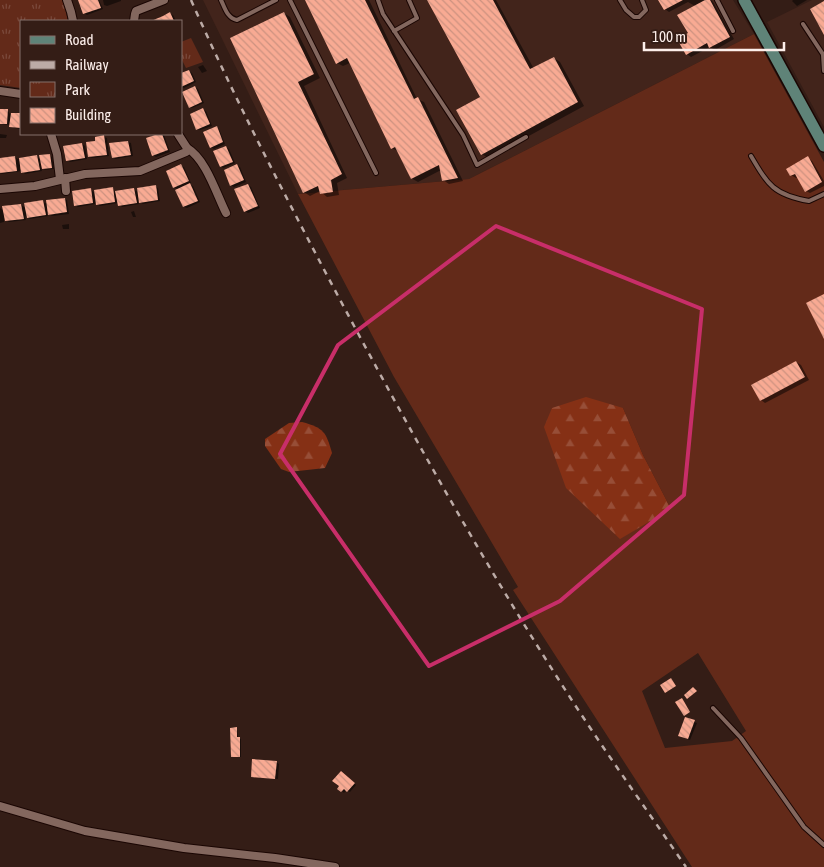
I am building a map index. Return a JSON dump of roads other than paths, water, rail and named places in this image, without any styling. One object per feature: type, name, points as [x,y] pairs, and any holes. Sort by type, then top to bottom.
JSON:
[{"type":"street","points":[[66,0],[73,20]]},
{"type":"street","points":[[744,0],[824,146]]},
{"type":"street","points":[[134,20],[136,11],[167,3]]},
{"type":"street","points":[[0,91],[20,94]]},
{"type":"street","points":[[51,135],[66,191]]},
{"type":"street","points":[[179,135],[187,148],[196,154],[203,165],[226,212]]},
{"type":"street","points":[[0,189],[36,186],[85,174],[140,171],[180,155],[186,152],[187,148]]},
{"type":"street","points":[[0,806],[95,832],[184,848],[335,867]]},
{"type":"lane","points":[[221,0],[228,15],[232,19],[237,20],[276,0]]},
{"type":"lane","points":[[290,0],[376,173]]},
{"type":"lane","points":[[378,0],[383,14],[463,136],[477,165],[526,137]]},
{"type":"lane","points":[[394,31],[416,18],[409,0]]},
{"type":"lane","points":[[620,0],[626,10],[634,17],[643,14],[646,10],[642,0]]},
{"type":"lane","points":[[717,0],[733,31]]},
{"type":"lane","points":[[803,24],[824,55],[824,71]]},
{"type":"lane","points":[[751,156],[767,182],[779,192],[809,201],[824,194]]},
{"type":"lane","points":[[714,708],[741,738],[804,827],[824,845]]},
{"type":"railway","points":[[191,0],[240,106],[293,210],[417,441],[478,548],[575,705],[686,867]]}]
